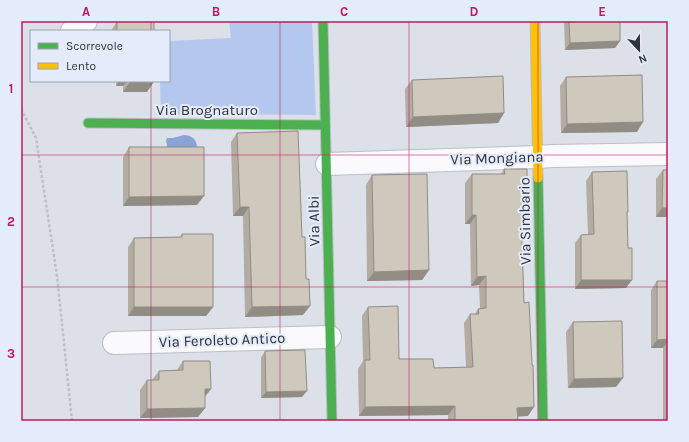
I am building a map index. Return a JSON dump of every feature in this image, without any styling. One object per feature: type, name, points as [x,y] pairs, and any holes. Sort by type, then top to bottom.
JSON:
[{"type":"street","points":[[73,30],[86,21]]},
{"type":"street","name":"Via Albi","points":[[323,21],[332,421]]},
{"type":"street","name":"Via Simbario","points":[[534,21],[544,421]]},
{"type":"street","name":"Via Brognaturo","points":[[88,123],[325,125]]},
{"type":"street","name":"Via Mongiana","points":[[327,164],[553,156],[668,154]]},
{"type":"street","name":"Via Feroleto Antico","points":[[114,343],[330,337]]},
{"type":"path","points":[[21,109],[36,138],[57,276],[72,421]]},
{"type":"shaded area","points":[[229,21],[312,21],[316,115],[161,114],[160,82],[170,82],[170,41],[231,38]]},
{"type":"shaded area","points":[[184,135],[193,138],[197,147],[166,148],[167,138]]},
{"type":"building","points":[[117,21],[154,21],[154,30],[117,30]]},
{"type":"building","points":[[569,21],[620,21],[620,41],[570,43]]},
{"type":"building","points":[[642,75],[643,122],[567,124],[566,77]]},
{"type":"building","points":[[503,76],[504,113],[413,117],[412,80]]},
{"type":"building","points":[[130,82],[153,82],[153,83]]},
{"type":"building","points":[[298,131],[302,237],[305,237],[306,279],[309,279],[310,306],[252,307],[249,207],[240,207],[237,133]]},
{"type":"building","points":[[129,147],[204,147],[204,196],[129,197]]},
{"type":"building","points":[[504,169],[527,169],[527,198],[522,198],[522,243],[524,303],[529,302],[534,407],[517,408],[518,421],[455,421],[455,406],[365,407],[365,360],[370,360],[368,307],[398,306],[399,359],[433,359],[434,368],[473,367],[470,314],[479,314],[478,309],[486,308],[486,276],[477,277],[476,215],[472,215],[472,174],[505,174]]},
{"type":"building","points":[[663,170],[668,170],[668,208],[662,208]]},
{"type":"building","points":[[627,171],[628,248],[632,248],[632,280],[581,280],[581,235],[594,234],[592,172]]},
{"type":"building","points":[[427,174],[429,270],[374,272],[372,175]]},
{"type":"building","points":[[182,234],[213,234],[213,307],[134,307],[134,238],[182,237]]},
{"type":"building","points":[[657,281],[668,281],[668,339],[657,340]]},
{"type":"building","points":[[622,321],[623,378],[574,379],[573,322]]},
{"type":"building","points":[[305,350],[307,391],[266,392],[265,351]]},
{"type":"building","points":[[183,361],[210,361],[211,389],[205,389],[205,408],[147,409],[147,380],[159,380],[159,371],[183,370]]},
{"type":"traffic: fast","points":[[323,21],[332,421]]},
{"type":"traffic: fast","points":[[88,123],[325,125]]},
{"type":"traffic: fast","points":[[538,178],[543,421]]},
{"type":"traffic: slow","points":[[535,21],[538,178]]}]
